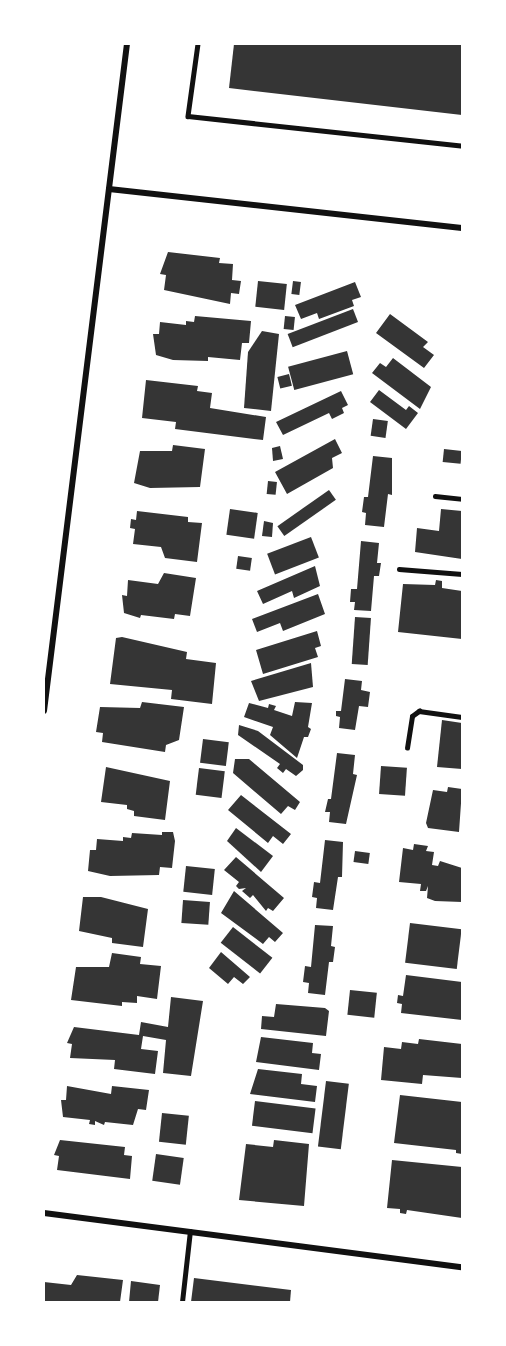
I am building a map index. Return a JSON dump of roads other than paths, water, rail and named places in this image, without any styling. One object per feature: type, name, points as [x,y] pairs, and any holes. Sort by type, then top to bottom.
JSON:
[{"type":"street","points":[[44,711],[127,44]]},
{"type":"street","points":[[109,189],[462,228]]},
{"type":"street","points":[[44,1213],[190,1229],[462,1267]]},
{"type":"lane","points":[[198,44],[188,116],[462,146]]},
{"type":"lane","points":[[435,496],[462,499]]},
{"type":"lane","points":[[399,569],[462,574]]},
{"type":"lane","points":[[407,748],[412,716],[419,711],[462,717]]},
{"type":"lane","points":[[182,1302],[190,1229]]}]
